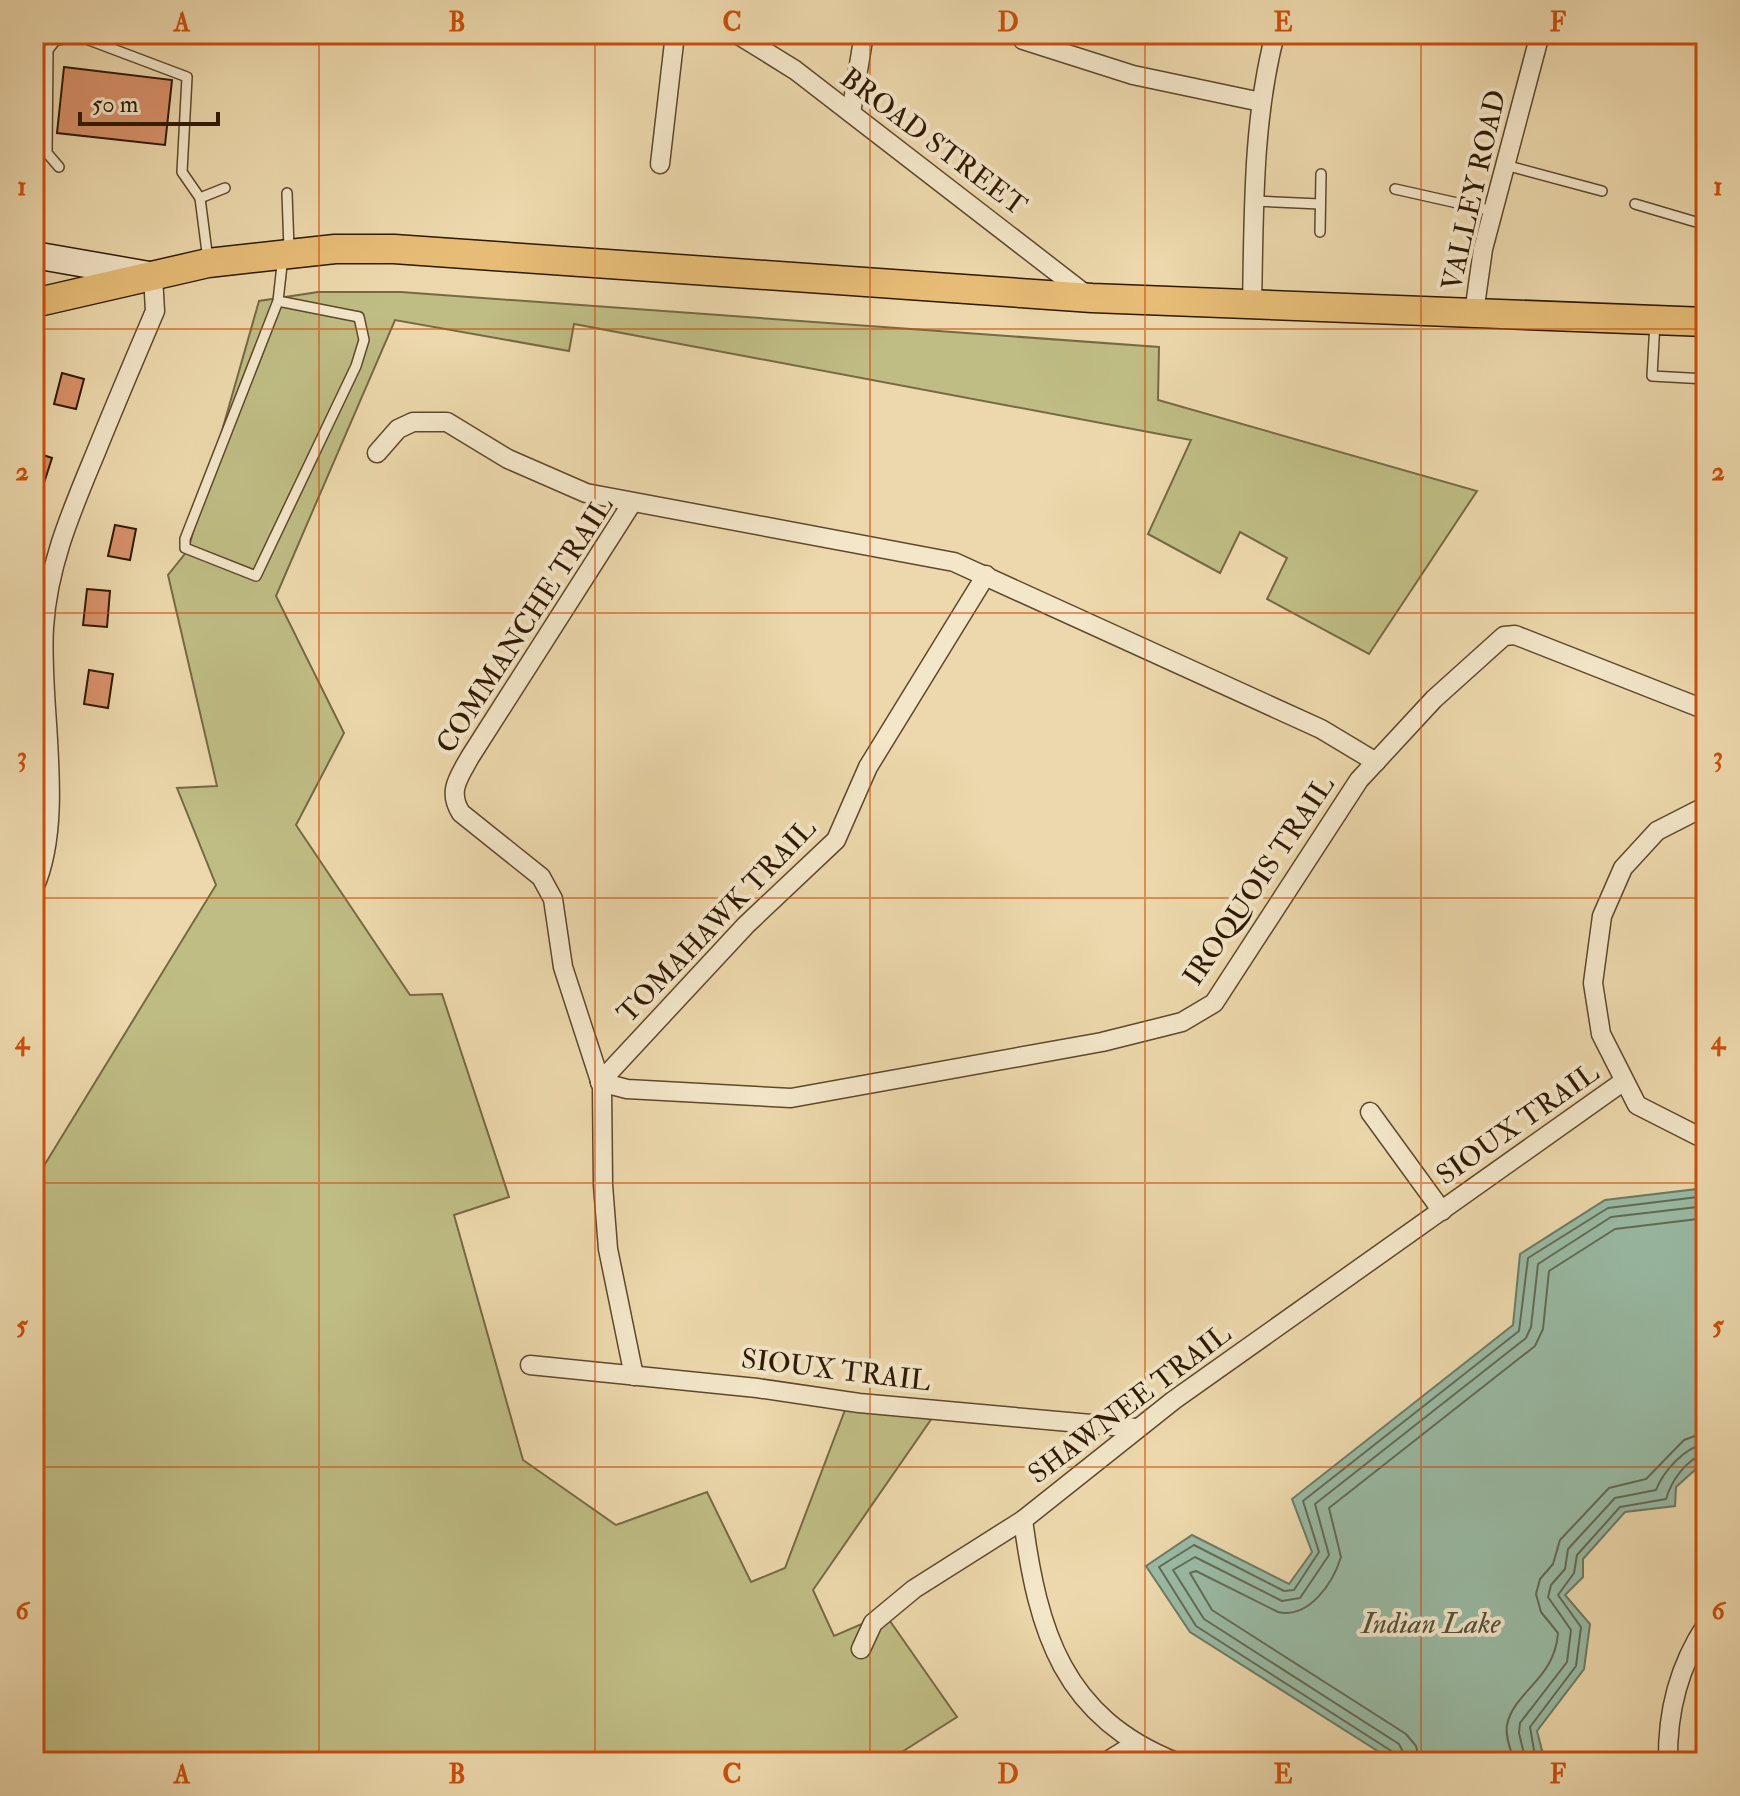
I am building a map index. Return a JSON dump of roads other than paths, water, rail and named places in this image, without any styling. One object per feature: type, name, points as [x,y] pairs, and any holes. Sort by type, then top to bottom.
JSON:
[{"type":"main road","points":[[34,303],[208,263],[335,249],[438,251],[1252,307],[1706,322]]},
{"type":"street","points":[[660,164],[675,34]]},
{"type":"street","name":"BROAD STREET","points":[[737,34],[795,70],[1092,298]]},
{"type":"street","points":[[851,113],[864,34]]},
{"type":"street","points":[[1252,307],[1254,201],[1261,102],[1275,34]]},
{"type":"street","name":"VALLEY ROAD","points":[[1474,313],[1483,249],[1540,34]]},
{"type":"street","points":[[1023,40],[1133,75],[1261,102]]},
{"type":"street","points":[[34,255],[153,276],[155,311],[70,510],[53,561],[43,628],[48,785],[44,866],[34,888]]},
{"type":"street","points":[[377,453],[398,429],[413,422],[447,422],[546,478],[586,493],[632,503]]},
{"type":"street","name":"COMMANCHE TRAIL","points":[[600,1082],[563,967],[551,891],[541,877],[461,813],[453,797],[470,757],[632,503],[892,549],[954,562],[986,575]]},
{"type":"street","points":[[986,575],[1321,729],[1376,762]]},
{"type":"street","name":"TOMAHAWK TRAIL","points":[[600,1082],[746,925],[836,840],[868,767],[986,575]]},
{"type":"street","name":"IROQUOIS TRAIL","points":[[600,1082],[627,1089],[791,1098],[1058,1051],[1182,1022],[1214,1003],[1359,780],[1434,699],[1504,636],[1515,635],[1706,710]]},
{"type":"street","points":[[1706,806],[1657,831],[1638,848],[1623,868],[1602,916],[1593,983],[1601,1034],[1637,1105],[1706,1140]]},
{"type":"street","name":"SIOUX TRAIL","points":[[1442,1211],[1624,1081]]},
{"type":"street","points":[[600,1082],[608,1249],[634,1376]]},
{"type":"street","points":[[1370,1112],[1442,1211]]},
{"type":"street","name":"SHAWNEE TRAIL","points":[[861,1649],[873,1623],[914,1589],[1023,1520],[1136,1428],[1442,1211]]},
{"type":"street","name":"SIOUX TRAIL","points":[[530,1365],[859,1403],[1136,1428]]},
{"type":"street","points":[[1023,1520],[1041,1613],[1063,1669],[1099,1717],[1135,1744],[1176,1762]]},
{"type":"street","points":[[1668,1762],[1671,1710],[1680,1677],[1693,1645],[1706,1625]]},
{"type":"street","points":[[1106,1762],[1135,1744]]},
{"type":"lane","points":[[234,34],[234,38],[308,39],[308,34]]},
{"type":"lane","points":[[59,167],[47,153],[48,50],[55,41],[74,35],[187,77],[182,172],[200,198],[208,263]]},
{"type":"lane","points":[[1505,165],[1602,191]]},
{"type":"lane","points":[[1320,232],[1321,174]]},
{"type":"lane","points":[[200,198],[225,188]]},
{"type":"lane","points":[[1395,189],[1493,211]]},
{"type":"lane","points":[[278,301],[359,317],[364,340],[356,366],[256,576],[185,548],[185,539],[278,301],[287,253],[287,193]]},
{"type":"lane","points":[[1254,201],[1320,204]]},
{"type":"lane","points":[[1635,204],[1706,225]]},
{"type":"lane","points":[[1655,319],[1652,376],[1706,379]]},
{"type":"water","name":"Indian Lake","points":[[1706,1188],[1706,1460],[1676,1487],[1675,1506],[1625,1512],[1583,1559],[1583,1577],[1565,1595],[1590,1624],[1584,1669],[1537,1731],[1545,1762],[1395,1762],[1190,1632],[1146,1566],[1192,1535],[1289,1584],[1312,1552],[1292,1499],[1513,1325],[1520,1254],[1605,1200]]}]
